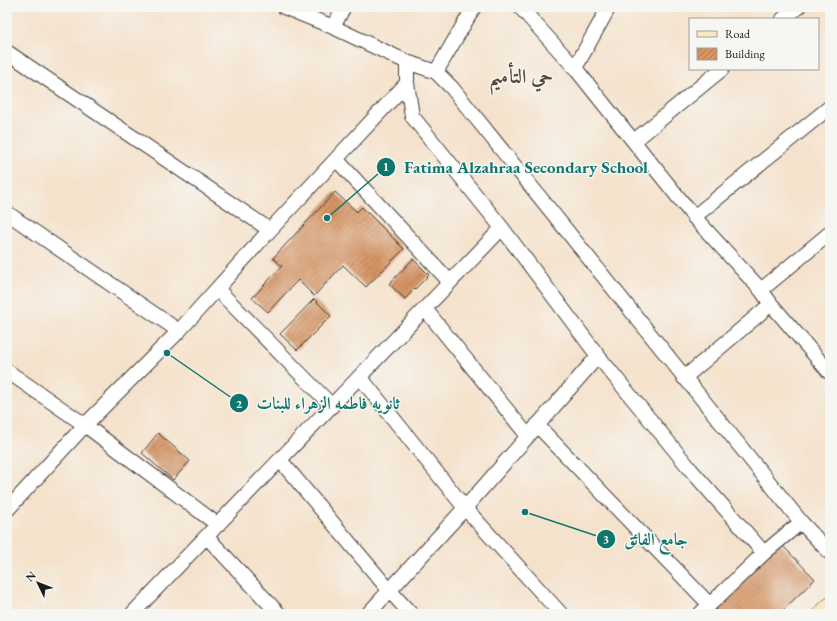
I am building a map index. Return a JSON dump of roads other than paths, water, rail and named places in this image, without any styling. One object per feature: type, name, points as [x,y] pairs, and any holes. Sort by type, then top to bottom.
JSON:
[{"type":"main road","points":[[823,614],[830,607]]},
{"type":"street","points":[[284,7],[333,27],[407,62],[436,72],[452,88],[801,522],[830,553]]},
{"type":"street","points":[[333,27],[344,7]]},
{"type":"street","points":[[436,72],[474,7]]},
{"type":"street","points":[[520,7],[575,68],[694,217],[761,290],[771,304],[830,373]]},
{"type":"street","points":[[575,68],[609,7]]},
{"type":"street","points":[[784,18],[798,7]]},
{"type":"street","points":[[7,52],[270,230]]},
{"type":"street","points":[[407,62],[407,83],[412,116],[502,228],[598,356],[691,470],[764,553]]},
{"type":"street","points":[[634,141],[721,70]]},
{"type":"street","points":[[7,510],[85,425],[179,331],[270,230],[407,83]]},
{"type":"street","points":[[694,217],[830,107]]},
{"type":"street","points":[[336,159],[450,282]]},
{"type":"street","points":[[7,213],[179,331]]},
{"type":"street","points":[[132,614],[502,228]]},
{"type":"street","points":[[761,290],[830,233]]},
{"type":"street","points":[[217,289],[332,406]]},
{"type":"street","points":[[684,378],[771,304]]},
{"type":"street","points":[[424,309],[528,436]]},
{"type":"street","points":[[368,614],[465,508],[598,356]]},
{"type":"street","points":[[7,371],[85,425],[218,525]]},
{"type":"street","points":[[360,377],[465,508],[561,614]]},
{"type":"street","points":[[537,426],[704,609],[764,553],[801,522]]},
{"type":"street","points":[[280,460],[389,590],[411,614]]},
{"type":"street","points":[[207,537],[279,614]]},
{"type":"place","name":"Fatima Alzahraa Secondary School","points":[[327,218]]},
{"type":"place","name":"ثانويه فاطمه الزهراء للبنات","points":[[167,353]]},
{"type":"place","name":"جامع الفائق","points":[[525,512]]},
{"type":"district","name":"حي التأميم","points":[[521,76]]}]
